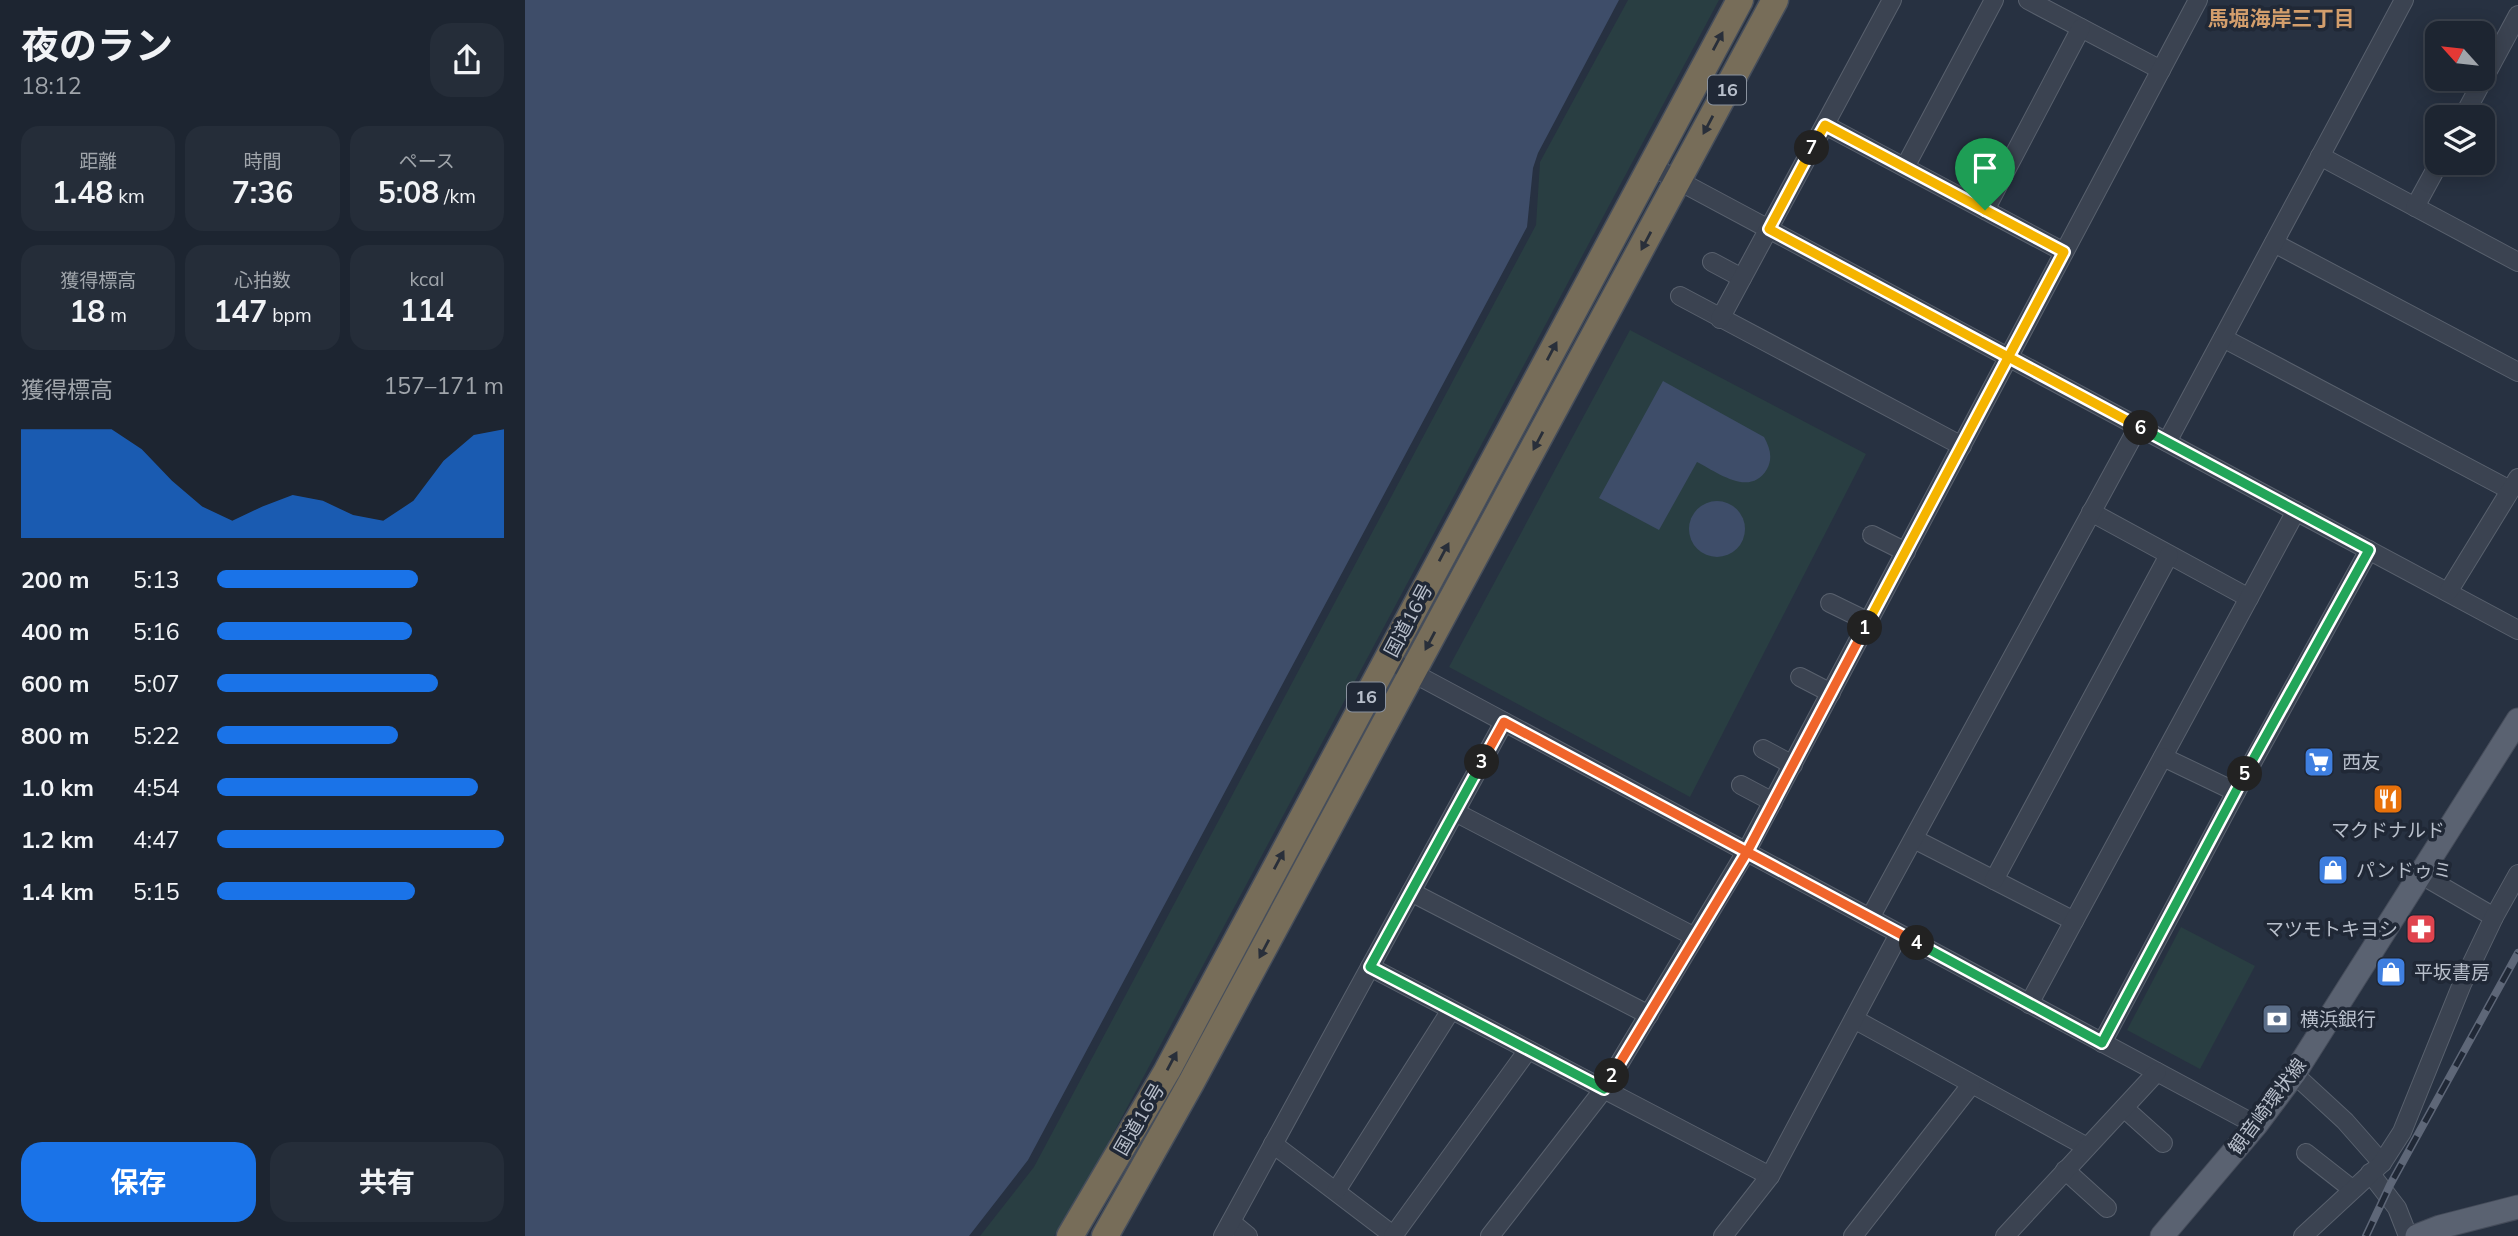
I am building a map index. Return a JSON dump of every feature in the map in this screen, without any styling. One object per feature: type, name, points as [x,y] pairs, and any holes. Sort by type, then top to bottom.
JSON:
[{"type":"highway","name":"国道16号","points":[[1079,1233],[1740,0]]},
{"type":"highway","name":"国道16号","points":[[1105,1236],[1191,1083],[1775,0]]},
{"type":"main road","name":"観音崎環状線","points":[[2162,1236],[2256,1125],[2294,1074],[2518,720]]},
{"type":"main road","points":[[2417,1236],[2443,1231],[2518,1207]]},
{"type":"street","points":[[1720,318],[1892,0]]},
{"type":"street","points":[[1905,167],[1994,0]]},
{"type":"street","points":[[2028,0],[2161,71]]},
{"type":"street","points":[[1490,1236],[1604,1089],[1747,852],[2198,0]]},
{"type":"street","points":[[2167,442],[2404,0]]},
{"type":"street","points":[[2469,105],[2518,15]]},
{"type":"street","points":[[1985,210],[2081,29]]},
{"type":"street","points":[[1825,125],[2064,252]]},
{"type":"street","points":[[2321,156],[2517,259]]},
{"type":"street","points":[[1651,166],[2518,630]]},
{"type":"street","points":[[2416,207],[2433,175]]},
{"type":"street","points":[[2274,243],[2518,372]]},
{"type":"street","points":[[1712,262],[1742,278]]},
{"type":"street","points":[[1680,296],[1962,446]]},
{"type":"street","points":[[2223,338],[2514,484],[2448,592]]},
{"type":"street","points":[[1870,918],[2138,427]]},
{"type":"street","points":[[2029,1004],[2296,511]]},
{"type":"street","points":[[2091,512],[2249,598]]},
{"type":"street","points":[[1872,535],[1906,552]]},
{"type":"street","points":[[2102,1043],[2369,550]]},
{"type":"street","points":[[1994,880],[2169,555]]},
{"type":"street","points":[[1830,603],[1869,622]]},
{"type":"street","points":[[1387,659],[2256,1125]]},
{"type":"street","points":[[1800,677],[1831,693]]},
{"type":"street","points":[[1248,1236],[1227,1229],[1504,722]]},
{"type":"street","points":[[1763,749],[1793,765]]},
{"type":"street","points":[[2163,757],[2236,792]]},
{"type":"street","points":[[1741,785],[1773,802]]},
{"type":"street","points":[[1454,812],[1695,937]]},
{"type":"street","points":[[1914,839],[2074,921]]},
{"type":"street","points":[[2420,874],[2494,918]]},
{"type":"street","points":[[2303,1236],[2376,1168],[2402,1132],[2462,984],[2518,874]]},
{"type":"street","points":[[1411,892],[1649,1015]]},
{"type":"street","points":[[1723,1236],[1770,1176],[1899,934]]},
{"type":"street","points":[[1370,967],[1770,1176]]},
{"type":"street","points":[[1335,1191],[1451,1010]]},
{"type":"street","points":[[1854,1019],[2087,1147]]},
{"type":"street","points":[[1273,1144],[1393,1236],[1528,1050]]},
{"type":"street","points":[[2007,1235],[2157,1072]]},
{"type":"street","points":[[2294,1074],[2345,1121],[2376,1168],[2408,1236]]},
{"type":"street","points":[[1853,1236],[1971,1085]]},
{"type":"street","points":[[2124,1108],[2164,1143]]},
{"type":"street","points":[[2305,1153],[2351,1189]]},
{"type":"street","points":[[2065,1170],[2106,1208]]},
{"type":"green space","points":[[1628,0],[1719,0],[1067,1220],[1054,1236],[980,1236],[1034,1167],[1536,225],[1540,162]]},
{"type":"green space","points":[[1630,330],[1866,454],[1690,797],[1449,667]]},
{"type":"green space","points":[[2181,927],[2255,966],[2200,1069],[2127,1030]]},
{"type":"water","points":[[525,0],[1619,0],[1538,153],[1533,168],[1527,227],[1028,1160],[969,1236],[525,1236]]},
{"type":"water","points":[[1663,381],[1764,437],[1770,457],[1767,469],[1752,482],[1733,480],[1697,462],[1659,530],[1599,498]]},
{"type":"water","points":[[1717,501],[1728,503],[1737,509],[1743,518],[1743,540],[1737,549],[1728,555],[1717,557],[1706,555],[1697,549],[1691,540],[1689,529],[1691,518],[1697,509],[1706,503]]},
{"type":"railway","points":[[2366,1236],[2390,1185],[2518,953]]},
{"type":"place","name":"西友","points":[[2319,762]]},
{"type":"place","name":"マクドナルド","points":[[2388,799]]},
{"type":"place","name":"パンドゥミ","points":[[2333,870]]},
{"type":"place","name":"マツモトキヨシ","points":[[2421,929]]},
{"type":"place","name":"平坂書房","points":[[2391,972]]},
{"type":"place","name":"横浜銀行","points":[[2277,1019]]},
{"type":"district","name":"馬堀海岸三丁目","points":[[2281,19]]},
{"type":"route","points":[[1985,210],[1825,125],[1769,229],[2010,358],[2369,550],[2102,1043],[1747,852],[1520,730],[1504,722],[1370,967],[1604,1089],[1747,852],[2010,358],[2064,252],[1985,210]]}]
